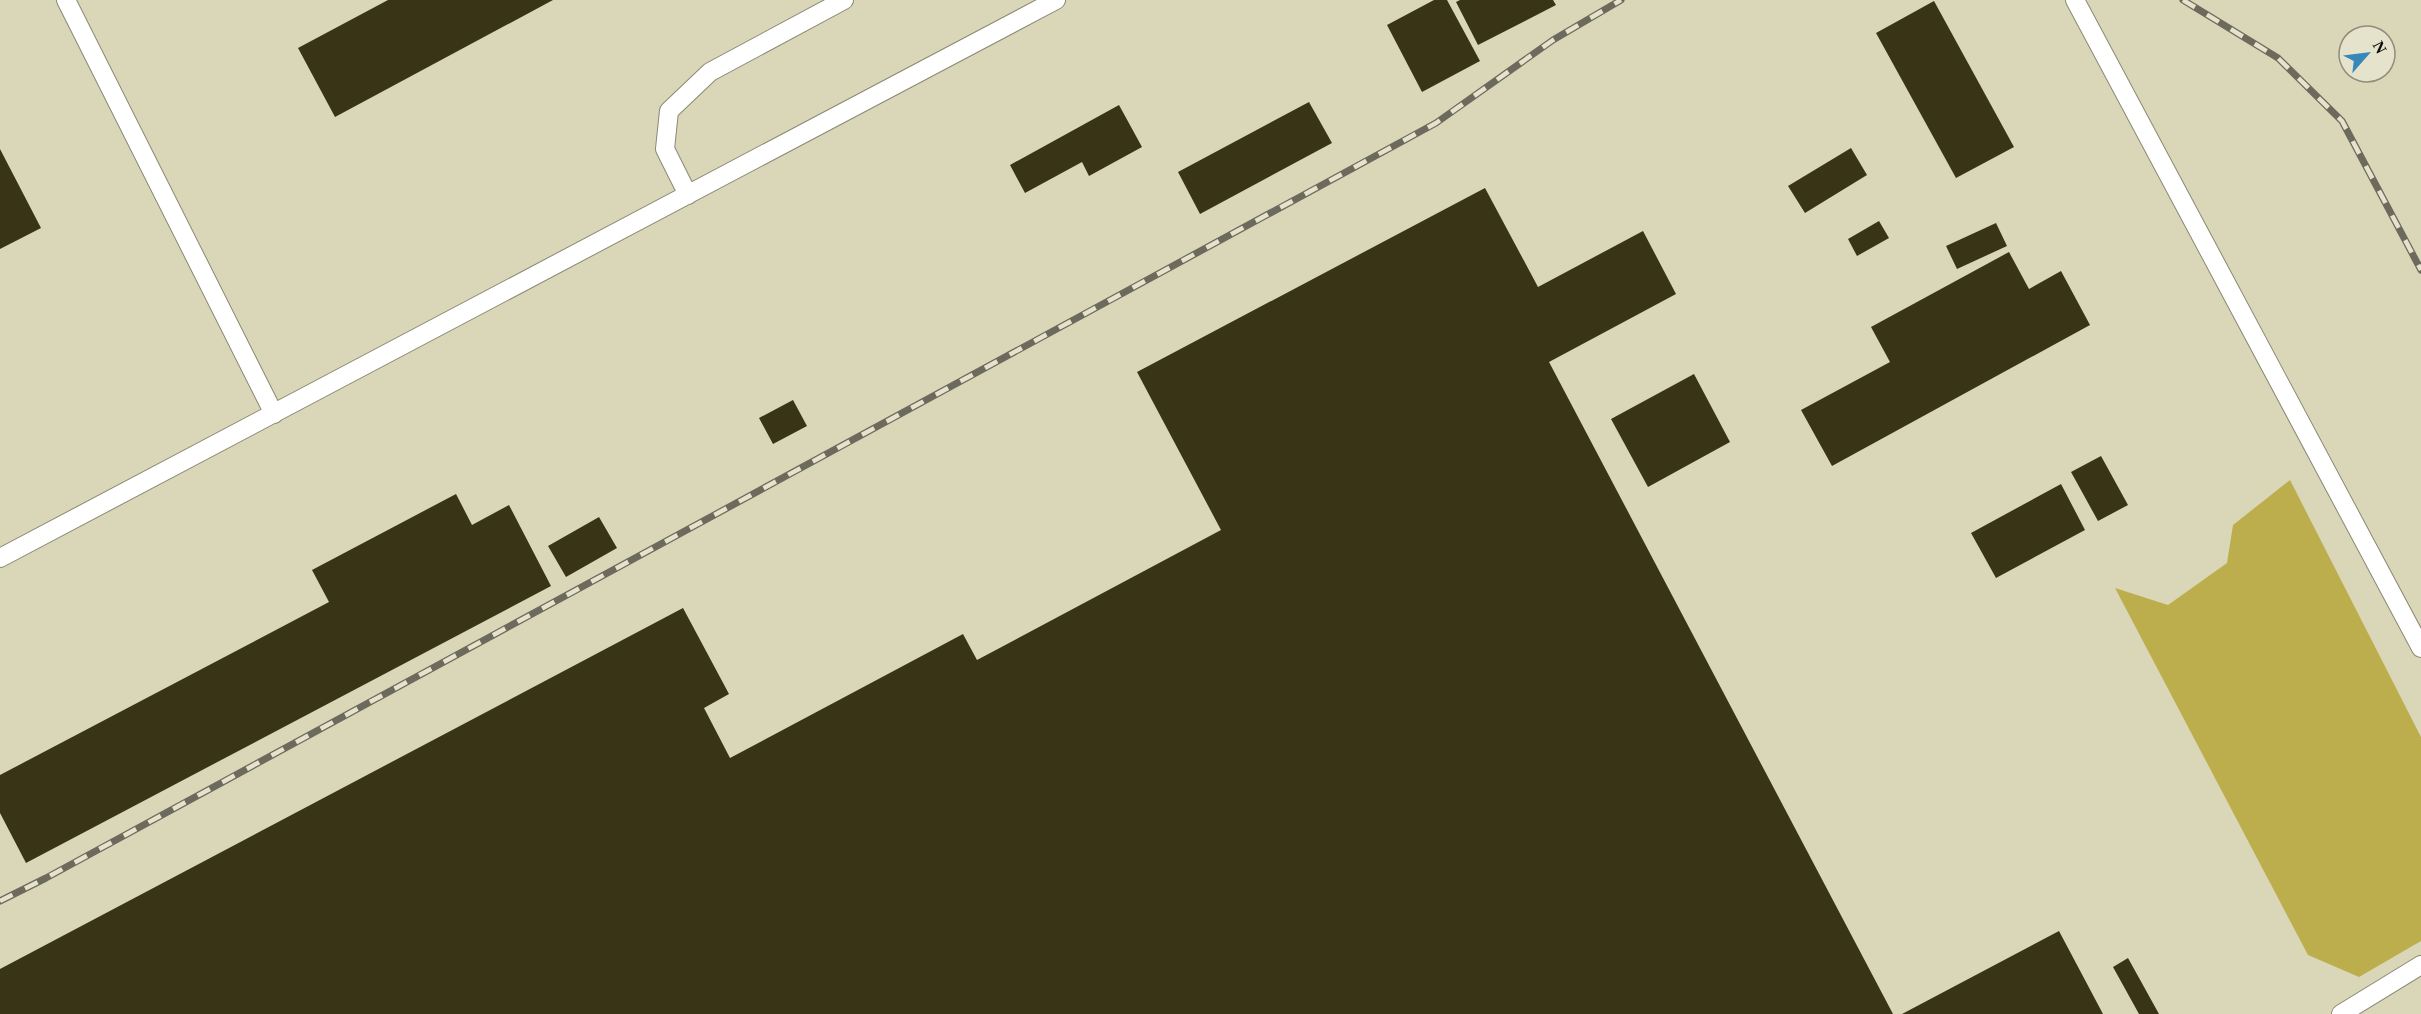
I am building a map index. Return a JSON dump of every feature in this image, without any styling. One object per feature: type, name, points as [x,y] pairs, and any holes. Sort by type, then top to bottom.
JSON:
[{"type":"lane","points":[[66,0],[274,414]]},
{"type":"lane","points":[[688,195],[665,149],[669,111],[710,72],[844,0]]},
{"type":"lane","points":[[0,558],[1056,0]]},
{"type":"lane","points":[[2075,0],[2421,648]]},
{"type":"lane","points":[[2341,1014],[2369,994],[2421,965]]},
{"type":"shaded area","points":[[0,0],[2421,0],[2421,1014],[0,1014]]},
{"type":"shaded area","points":[[2290,480],[2421,737],[2421,941],[2359,977],[2308,955],[2115,588],[2168,605],[2227,563],[2233,525]]},
{"type":"building","points":[[388,0],[553,0],[335,117],[298,48]]},
{"type":"building","points":[[1434,0],[1447,0],[1480,61],[1422,92],[1387,25]]},
{"type":"building","points":[[1460,0],[1553,0],[1556,5],[1478,45],[1456,2]]},
{"type":"building","points":[[1934,1],[2014,147],[1956,178],[1876,33]]},
{"type":"building","points":[[1309,102],[1332,143],[1200,214],[1178,172]]},
{"type":"building","points":[[1119,105],[1142,147],[1089,176],[1082,162],[1025,193],[1010,165]]},
{"type":"building","points":[[1851,148],[1867,175],[1805,213],[1788,186]]},
{"type":"building","points":[[0,149],[41,228],[0,249]]},
{"type":"building","points":[[1485,188],[1538,287],[1643,231],[1676,294],[1549,362],[1893,1014],[0,1014],[0,969],[683,608],[729,694],[704,708],[730,758],[963,634],[977,660],[1221,530],[1137,372]]},
{"type":"building","points":[[1879,221],[1889,238],[1857,256],[1848,239]]},
{"type":"building","points":[[1996,223],[2007,246],[1957,269],[1946,246]]},
{"type":"building","points":[[2009,252],[2029,289],[2061,271],[2090,325],[1832,466],[1801,410],[1890,362],[1871,327]]},
{"type":"building","points":[[1694,374],[1730,442],[1648,487],[1611,419]]},
{"type":"building","points":[[793,400],[807,426],[773,444],[759,418]]},
{"type":"building","points":[[2101,456],[2128,505],[2098,521],[2071,472]]},
{"type":"building","points":[[2061,484],[2085,530],[1996,578],[1971,533]]},
{"type":"building","points":[[456,494],[472,525],[509,505],[551,586],[26,863],[0,813],[0,775],[329,602],[312,570]]},
{"type":"building","points":[[599,517],[617,548],[566,577],[548,546]]},
{"type":"building","points":[[2059,931],[2103,1014],[1902,1014]]},
{"type":"building","points":[[2128,958],[2159,1014],[2139,1014],[2113,967]]},
{"type":"railway","points":[[0,901],[1436,123],[1553,40],[1621,0]]},
{"type":"railway","points":[[2183,0],[2278,58],[2342,121],[2421,270]]}]
